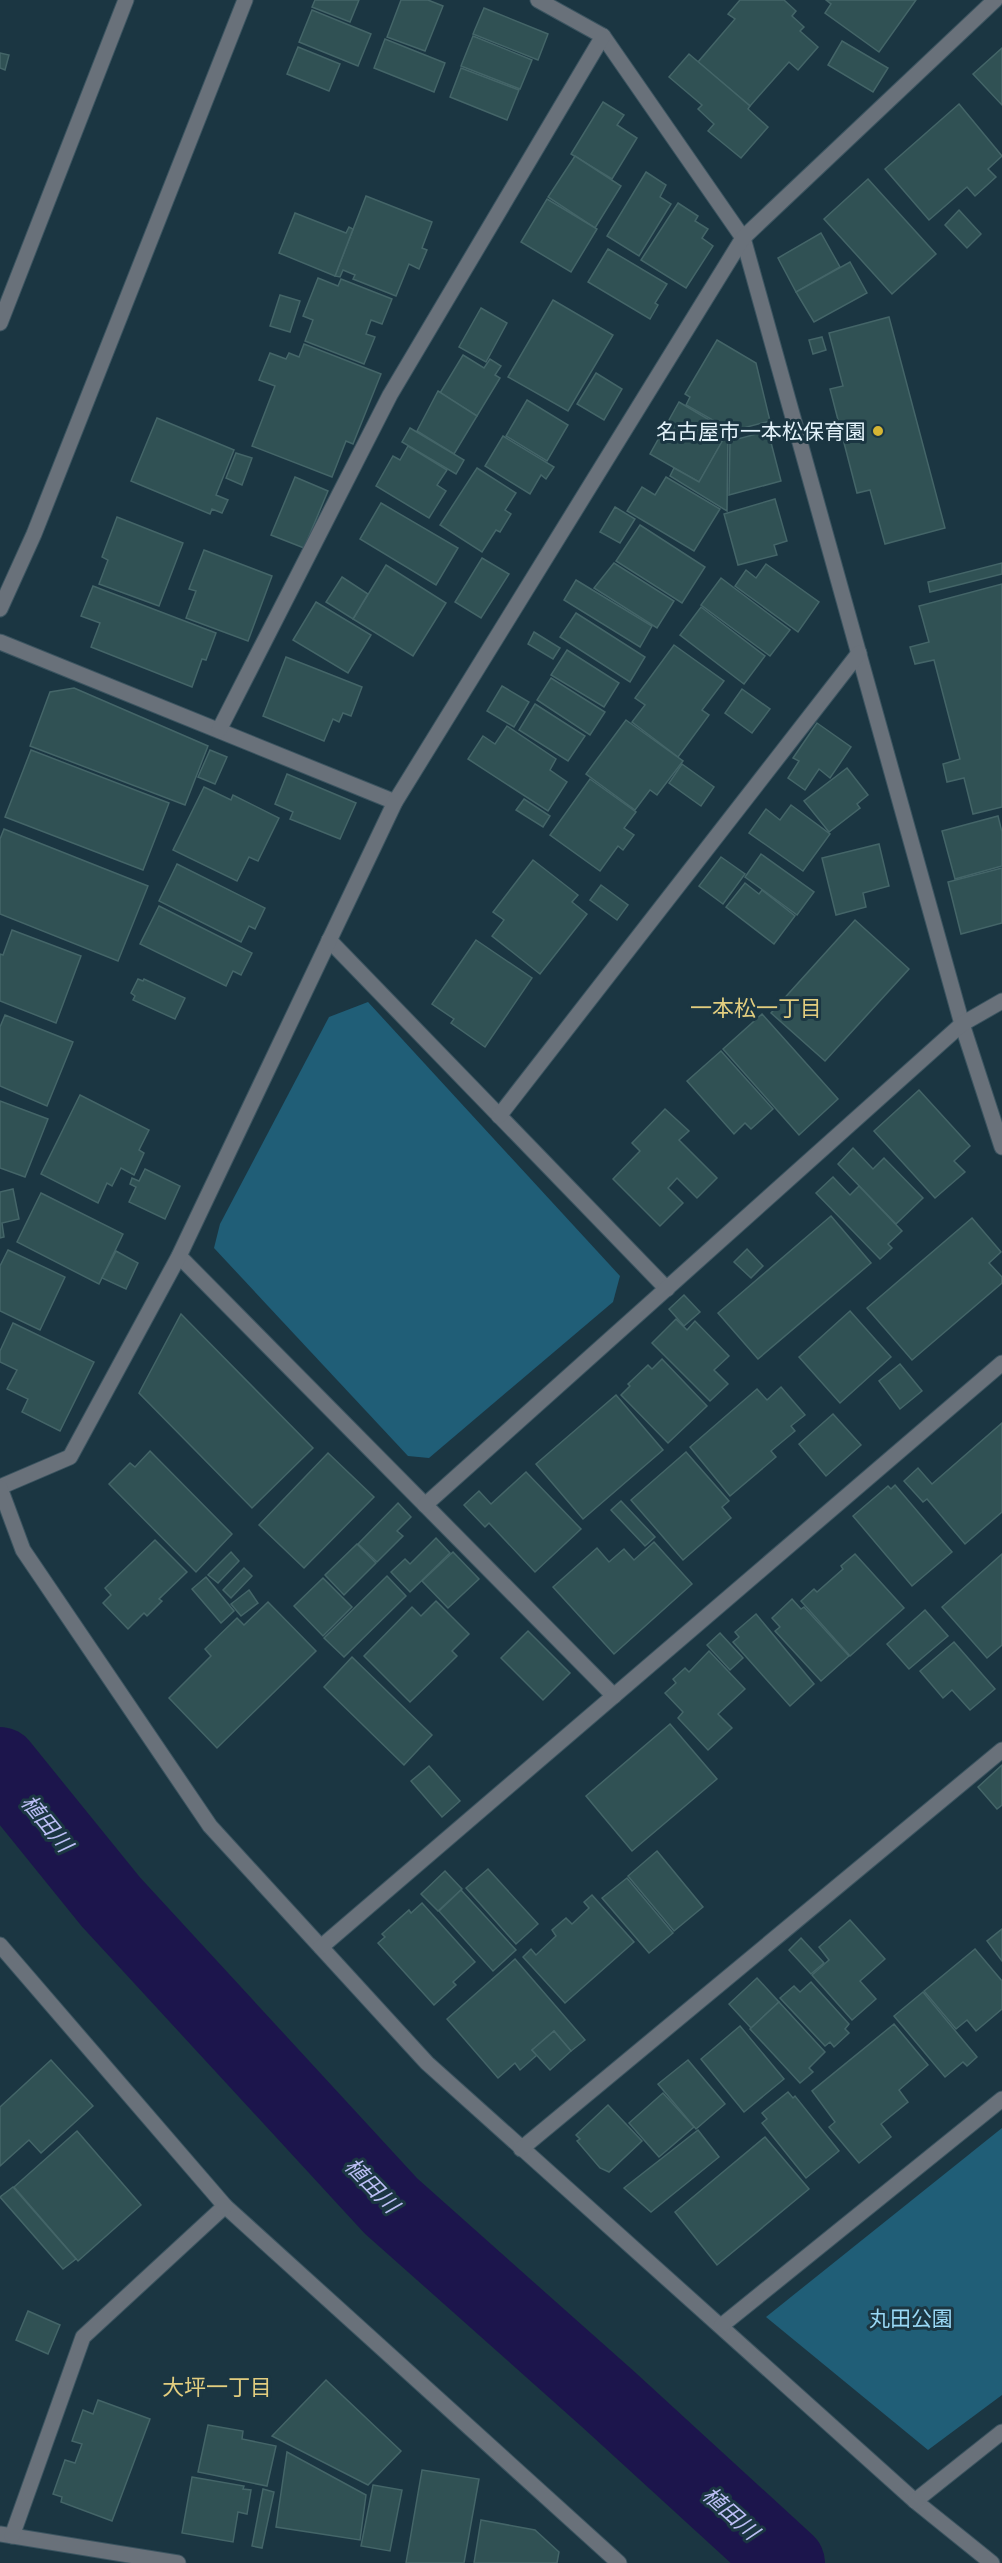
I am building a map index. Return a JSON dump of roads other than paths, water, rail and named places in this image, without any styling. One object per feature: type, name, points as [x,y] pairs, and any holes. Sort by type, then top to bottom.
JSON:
[{"type":"street","points":[[0,323],[126,0]]},
{"type":"street","points":[[0,609],[34,534],[244,0]]},
{"type":"street","points":[[538,0],[603,36],[743,238],[962,1024],[1002,1147]]},
{"type":"street","points":[[992,2563],[915,2500],[427,2063],[210,1826],[23,1550],[0,1488],[70,1457],[179,1256],[395,802],[743,238],[995,0]]},
{"type":"street","points":[[219,730],[390,395],[603,36]]},
{"type":"street","points":[[0,642],[395,802]]},
{"type":"street","points":[[499,1116],[859,653]]},
{"type":"street","points":[[329,940],[667,1289]]},
{"type":"street","points":[[425,1505],[962,1024],[1002,1001]]},
{"type":"street","points":[[179,1256],[614,1696]]},
{"type":"street","points":[[321,1947],[1002,1363]]},
{"type":"street","points":[[521,2149],[1002,1749]]},
{"type":"street","points":[[0,1945],[225,2206],[619,2563]]},
{"type":"street","points":[[721,2326],[1002,2099]]},
{"type":"street","points":[[178,2563],[6,2535],[83,2337],[225,2206]]},
{"type":"street","points":[[915,2500],[1002,2432]]},
{"type":"waterway","name":"植田川","points":[[0,1765],[111,1902],[391,2206],[609,2400],[787,2563]]},
{"type":"place","name":"名古屋市一本松保育園","points":[[878,431]]},
{"type":"district","name":"一本松一丁目","points":[[756,1008]]},
{"type":"district","name":"大坪一丁目","points":[[217,2387]]},
{"type":"park label","name":"丸田公園","points":[[911,2318]]}]
